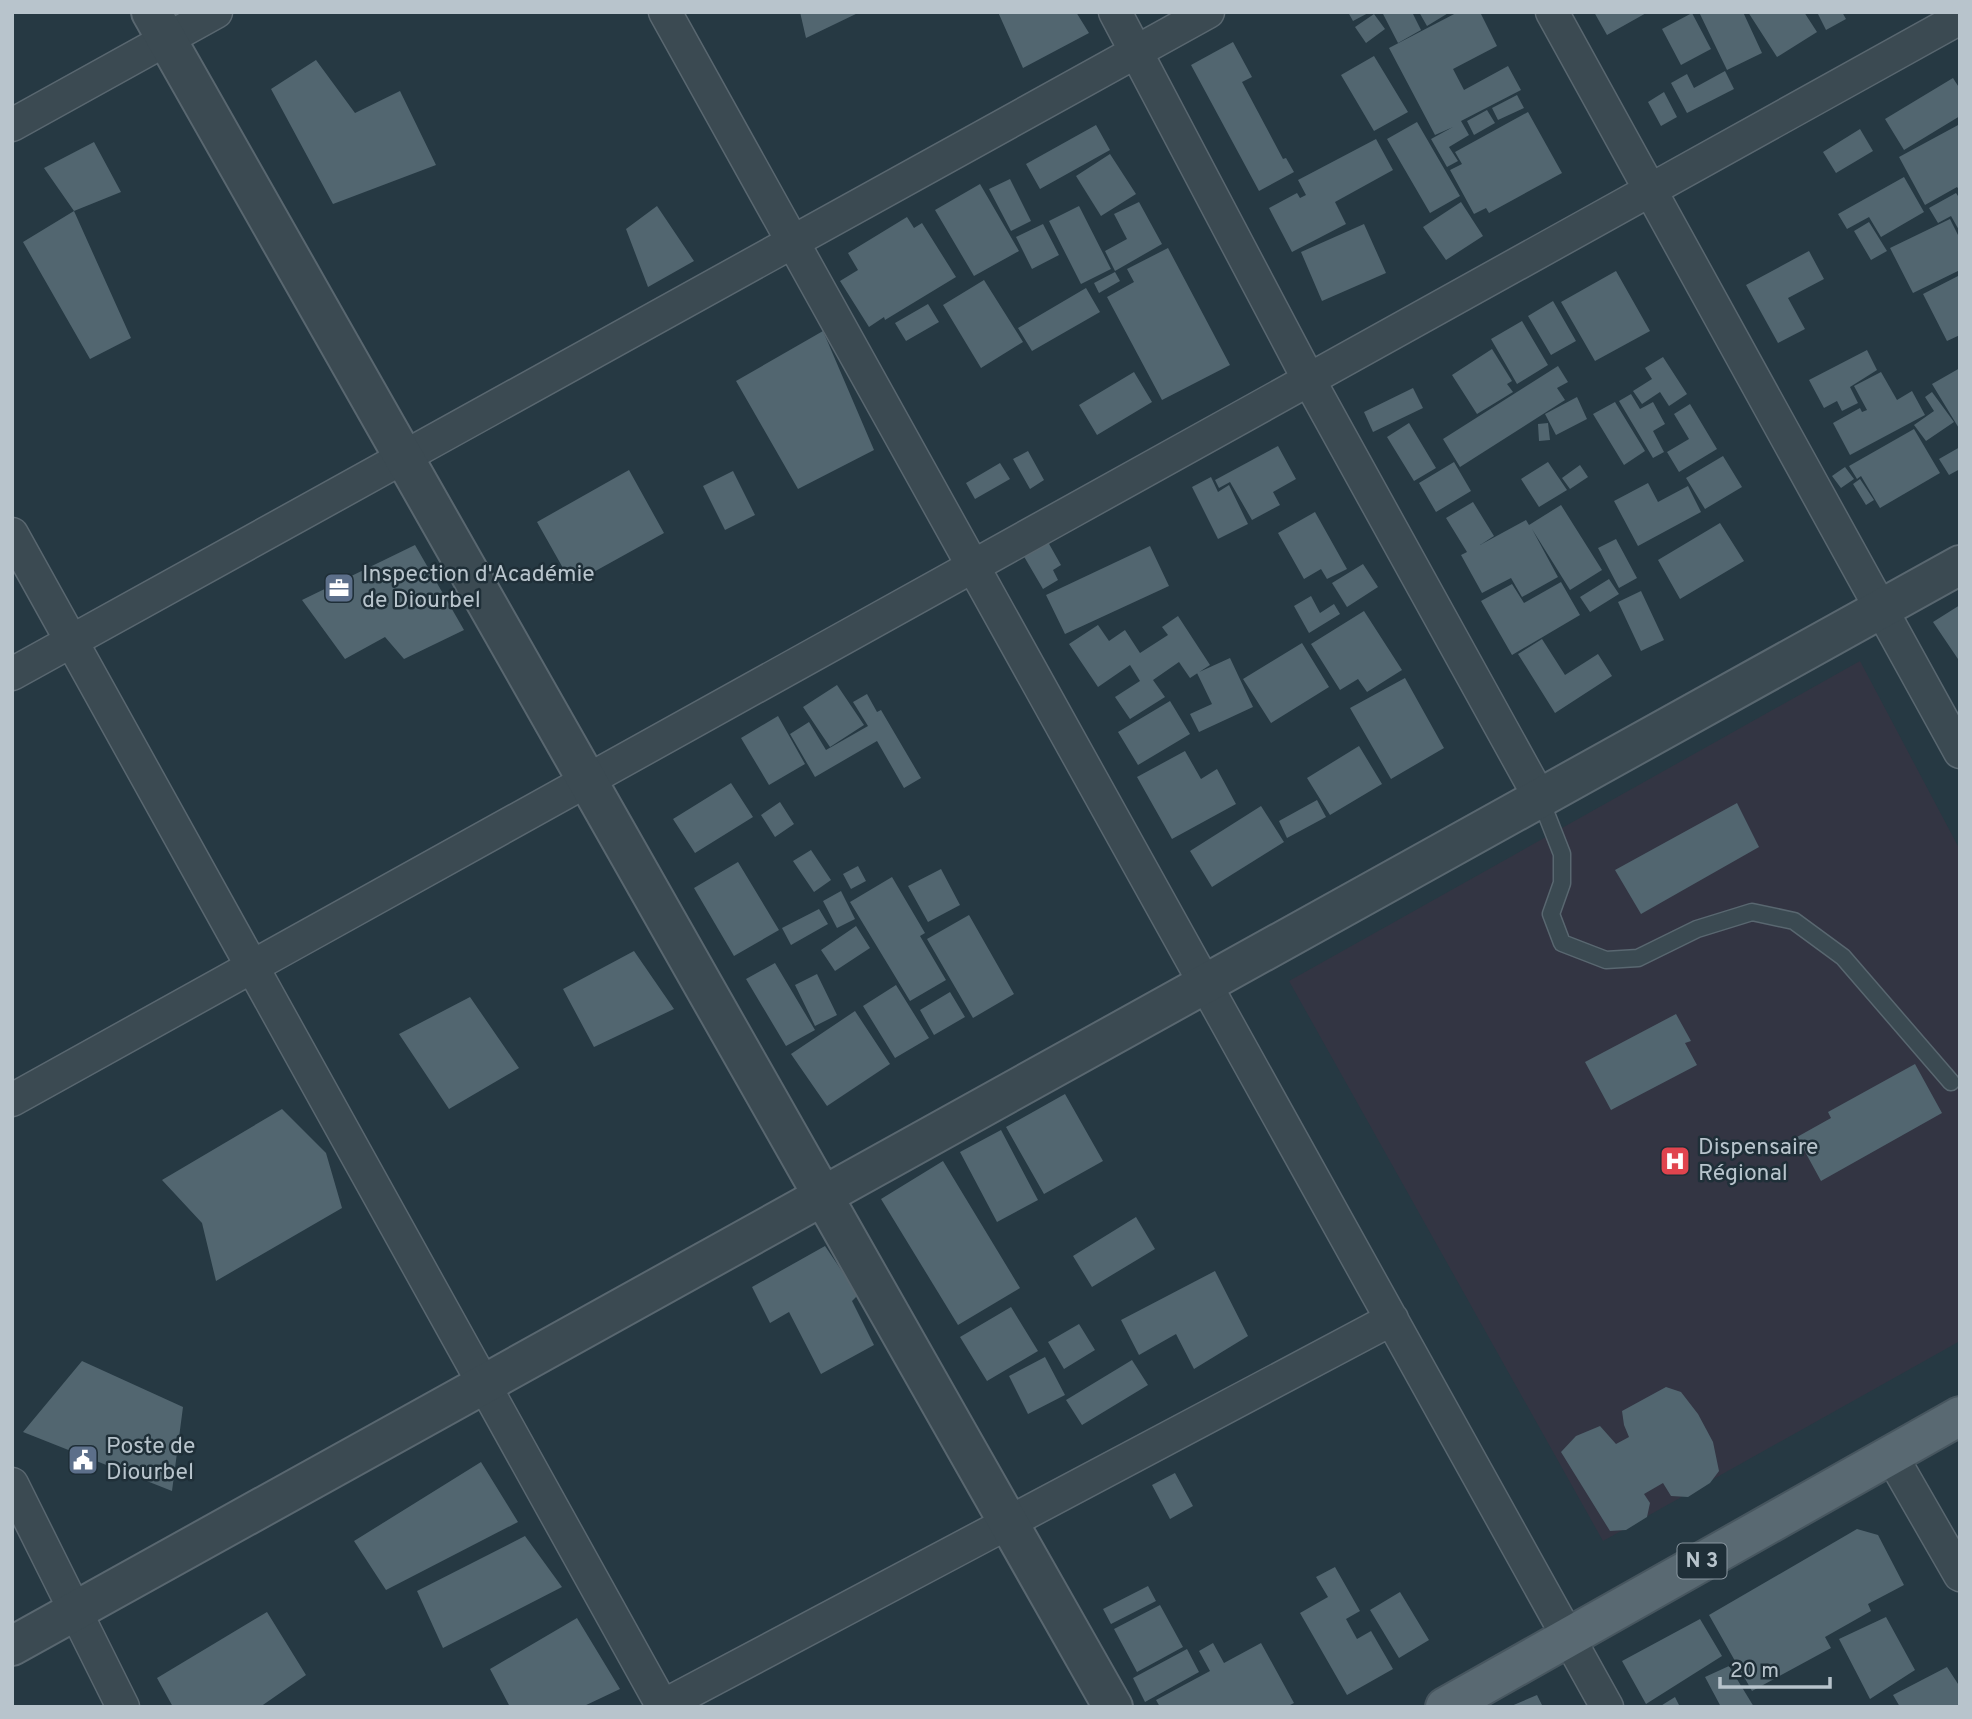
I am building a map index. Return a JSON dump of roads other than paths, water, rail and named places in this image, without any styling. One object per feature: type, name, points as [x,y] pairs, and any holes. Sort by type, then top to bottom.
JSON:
[{"type":"main road","name":"N 3","points":[[1445,1707],[1960,1416]]},
{"type":"street","points":[[12,125],[159,26],[216,12]]},
{"type":"street","points":[[665,12],[1607,1707]]},
{"type":"street","points":[[1115,12],[1309,380],[1540,798]]},
{"type":"street","points":[[12,674],[1208,12]]},
{"type":"street","points":[[1552,12],[1960,752]]},
{"type":"street","points":[[12,1100],[1960,19]]},
{"type":"street","points":[[159,26],[1112,1707]]},
{"type":"street","points":[[12,534],[662,1706],[1392,1319]]},
{"type":"street","points":[[12,1646],[1960,565]]},
{"type":"street","points":[[1891,1455],[1960,1575]]},
{"type":"street","points":[[12,1484],[123,1707]]},
{"type":"lane","points":[[1540,798],[1562,854],[1562,883],[1551,915],[1562,943],[1606,960],[1638,958],[1697,929],[1752,912],[1794,921],[1843,957],[1951,1082]]},
{"type":"place","name":"Inspection d'Académie de Diourbel","points":[[339,588]]},
{"type":"place","name":"Dispensaire Régional","points":[[1675,1161]]},
{"type":"place","name":"Poste de Diourbel","points":[[83,1460]]}]
